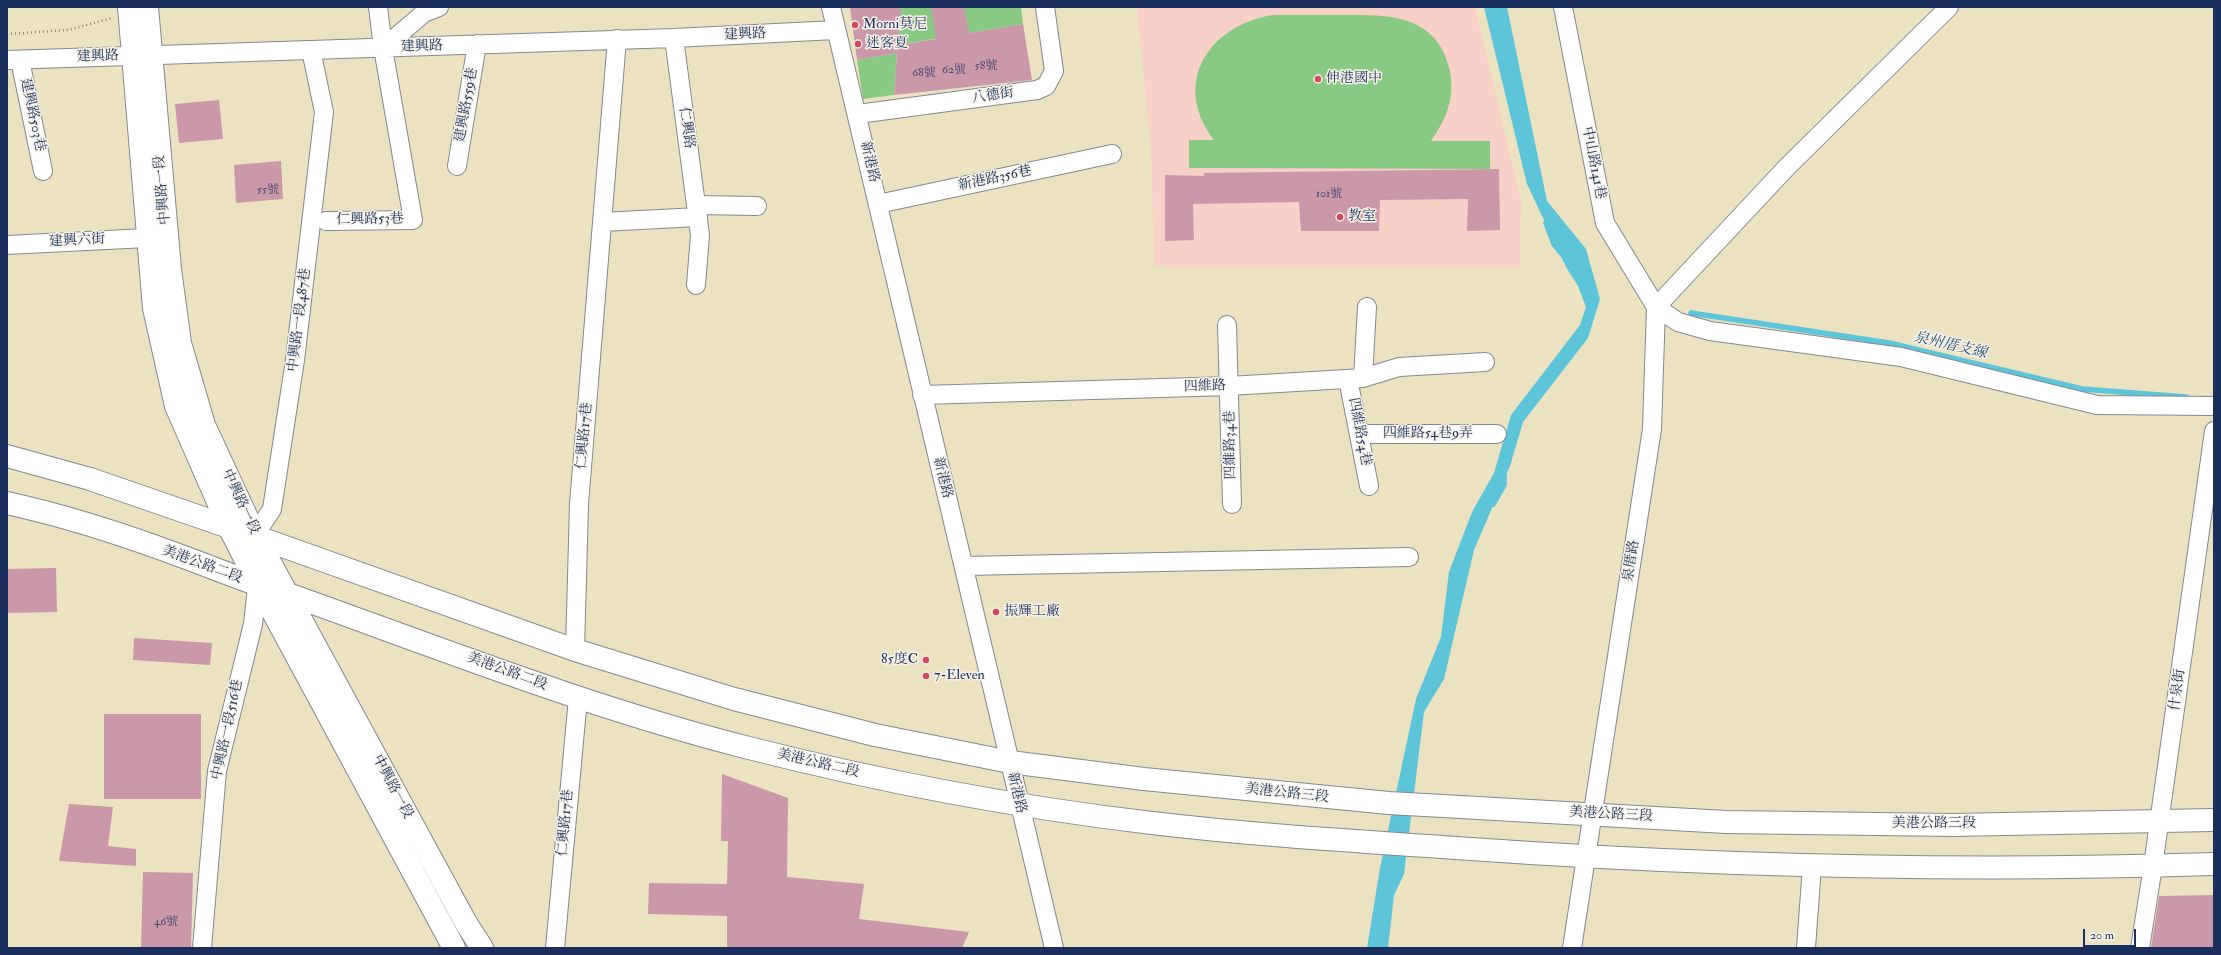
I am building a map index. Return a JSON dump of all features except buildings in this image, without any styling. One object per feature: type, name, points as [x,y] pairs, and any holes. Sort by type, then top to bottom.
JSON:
[{"type":"main road","name":"中興路一段","points":[[135,9],[180,343],[204,425],[254,535],[288,594],[466,923],[482,948]]},
{"type":"main road","name":"中興路一段","points":[[142,55],[147,238],[154,308],[176,406],[229,527],[259,586],[454,948]]},
{"type":"main road","points":[[7,456],[90,479],[254,535],[574,650],[734,699],[853,730],[1010,762]]},
{"type":"main road","name":"美港公路二段","points":[[7,502],[38,510],[180,556],[259,586],[288,594],[578,698],[743,747],[888,780],[1019,805]]},
{"type":"main road","name":"美港公路三段","points":[[1010,762],[1144,779],[1413,805],[1750,822],[1953,825],[2214,820]]},
{"type":"main road","points":[[1019,805],[1157,824],[1278,836],[1585,857],[1812,866],[1980,868],[2214,864]]},
{"type":"street","points":[[378,7],[383,48]]},
{"type":"street","points":[[383,48],[424,13],[439,7]]},
{"type":"street","name":"新港路","points":[[831,7],[858,114],[922,395],[1054,948]]},
{"type":"street","name":"八德街","points":[[858,114],[1038,90],[1046,86],[1054,71],[1045,7]]},
{"type":"street","name":"中山路141巷","points":[[1562,7],[1605,223],[1656,307]]},
{"type":"street","points":[[1949,7],[1786,168],[1656,307],[1678,322],[1710,331],[1901,357],[2097,404],[2214,406]]},
{"type":"street","name":"建興路","points":[[14,60],[674,38],[836,30]]},
{"type":"street","name":"仁興路","points":[[674,38],[700,235],[696,285]]},
{"type":"street","name":"仁興路17巷","points":[[574,650],[579,504],[617,39]]},
{"type":"street","name":"建興路559巷","points":[[457,166],[477,44]]},
{"type":"street","name":"仁興路53巷","points":[[326,221],[413,220],[383,48]]},
{"type":"street","name":"中興路一段487巷","points":[[254,535],[272,510],[296,360],[324,112],[311,50]]},
{"type":"street","name":"建興路503巷","points":[[14,60],[43,171]]},
{"type":"street","name":"新港路356巷","points":[[878,204],[1112,154]]},
{"type":"street","points":[[602,222],[757,206]]},
{"type":"street","name":"建興六街","points":[[7,245],[147,238]]},
{"type":"street","name":"四維路54巷","points":[[1367,307],[1356,378],[1360,434],[1369,486]]},
{"type":"street","name":"泉厝路","points":[[1572,948],[1652,429],[1656,307]]},
{"type":"street","name":"四維路34巷","points":[[1227,325],[1232,504]]},
{"type":"street","name":"四維路","points":[[922,395],[1229,386],[1356,378],[1399,366],[1485,362]]},
{"type":"street","name":"什泉街","points":[[2140,948],[2153,866],[2214,431]]},
{"type":"street","name":"四維路54巷9弄","points":[[1360,434],[1497,434]]},
{"type":"street","points":[[254,535],[259,586]]},
{"type":"street","points":[[964,566],[1409,557]]},
{"type":"street","name":"中興路一段516巷","points":[[202,948],[217,771],[253,624],[259,586]]},
{"type":"street","name":"仁興路17巷","points":[[555,948],[578,698]]},
{"type":"street","points":[[1806,948],[1812,866]]},
{"type":"path","points":[[7,34],[68,30],[135,9]]},
{"type":"shaded area","name":"伸港國中","points":[[1137,7],[1475,7],[1521,200],[1520,267],[1154,267],[1151,151]]},
{"type":"green space","points":[[900,7],[1021,7],[1023,24],[898,45]]},
{"type":"green space","points":[[1273,15],[1359,15],[1392,17],[1421,27],[1432,36],[1442,49],[1449,67],[1451,78],[1451,97],[1449,106],[1442,124],[1431,141],[1490,141],[1490,169],[1189,168],[1189,140],[1214,140],[1202,119],[1196,98],[1197,78],[1203,60],[1214,44],[1230,31],[1250,21]]},
{"type":"green space","points":[[897,53],[894,95],[863,99],[857,60]]},
{"type":"water","points":[[1484,7],[1507,7],[1547,201],[1586,249],[1600,299],[1588,338],[1523,422],[1510,466],[1474,550],[1444,679],[1424,712],[1404,874],[1394,895],[1388,948],[1367,948],[1380,868],[1416,699],[1441,637],[1449,572],[1472,512],[1494,473],[1511,415],[1580,325],[1586,307],[1578,286],[1566,267],[1527,184]]},
{"type":"waterway","points":[[1546,223],[1554,244],[1562,254]]},
{"type":"waterway","name":"泉州厝支線","points":[[1691,313],[1889,343],[2082,389],[2186,397]]},
{"type":"waterway","points":[[1493,504],[1504,485],[1504,473]]},
{"type":"place","name":"Morni莫尼","points":[[855,25]]},
{"type":"place","name":"迷客夏","points":[[858,44]]},
{"type":"place","name":"伸港國中","points":[[1318,79]]},
{"type":"place","name":"教室","points":[[1340,217]]},
{"type":"place","name":"振輝工廠","points":[[996,612]]},
{"type":"place","name":"85度C","points":[[926,660]]},
{"type":"place","name":"7-Eleven","points":[[926,676]]}]
